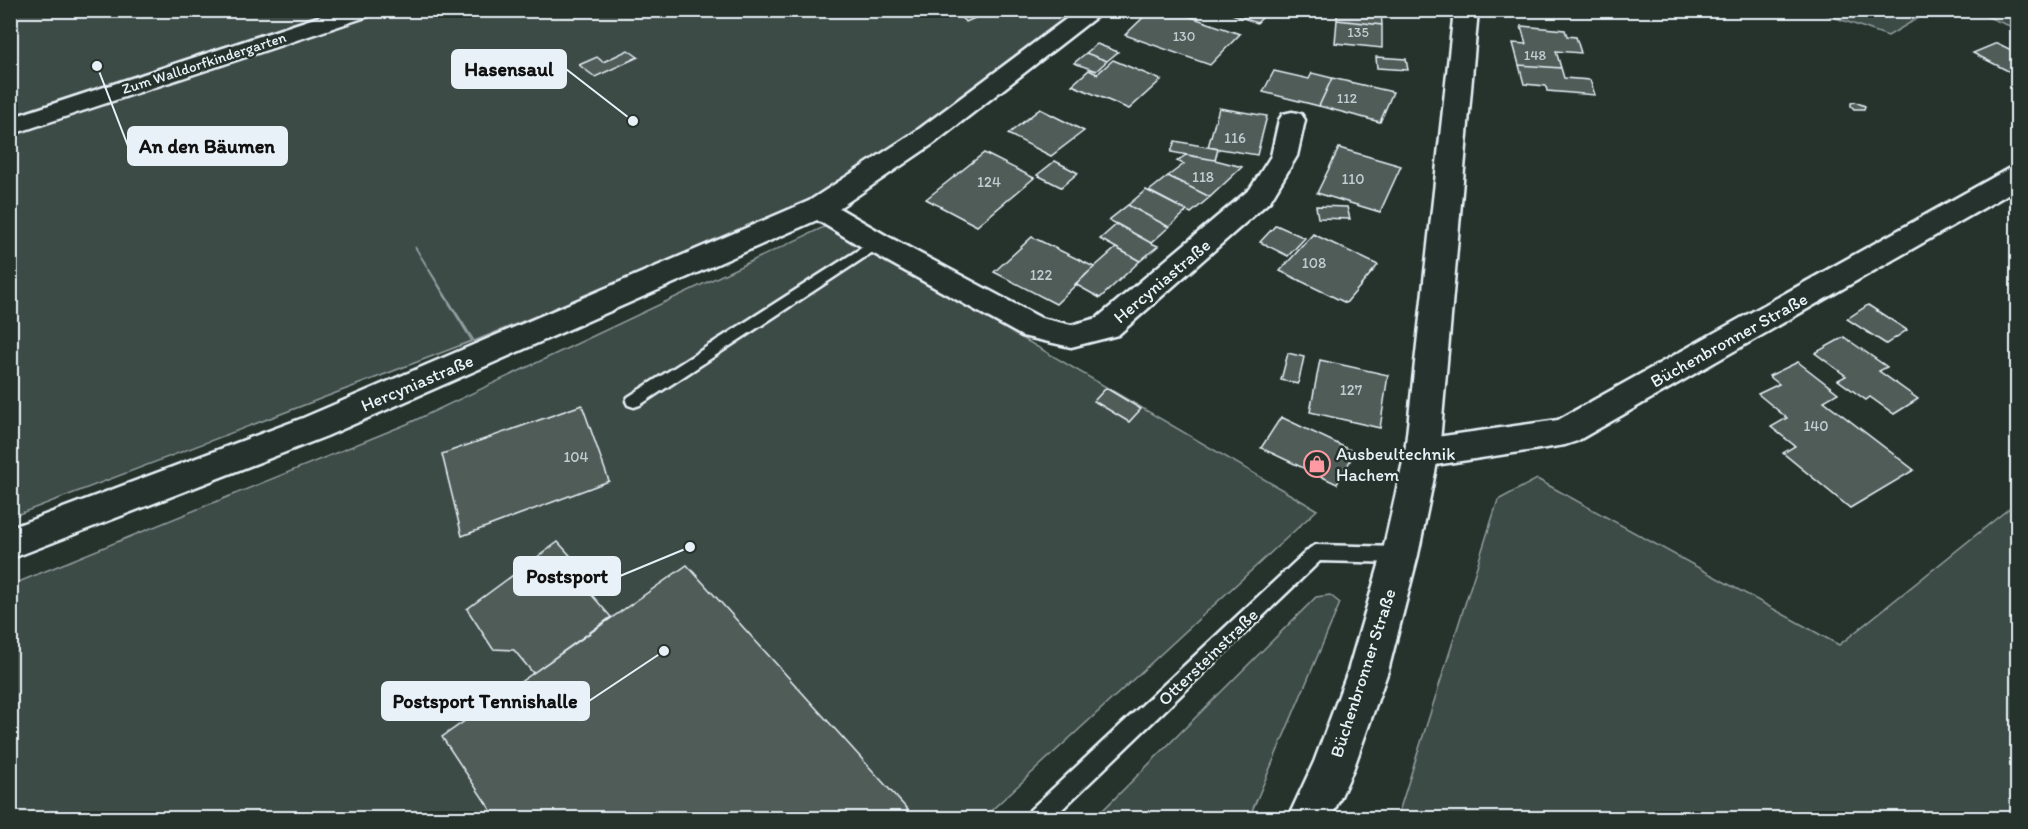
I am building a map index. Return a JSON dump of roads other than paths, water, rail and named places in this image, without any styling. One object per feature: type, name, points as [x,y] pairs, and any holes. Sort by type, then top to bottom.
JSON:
[{"type":"street","name":"Zum Walldorfkindergarten","points":[[10,127],[364,10]]},
{"type":"street","name":"Hercyniastraße","points":[[10,544],[315,427],[819,208],[924,138],[1094,10]]},
{"type":"street","name":"Büchenbronner Straße","points":[[1310,819],[1332,770],[1368,671],[1400,555],[1422,453],[1466,10]]},
{"type":"street","name":"Hercyniastraße","points":[[819,208],[877,243],[1033,328],[1071,336],[1107,327],[1176,270],[1260,195],[1284,156],[1292,120]]},
{"type":"street","name":"Büchenbronner Straße","points":[[1422,453],[1565,432],[2018,175]]},
{"type":"lane","points":[[634,401],[877,243]]},
{"type":"lane","name":"Ottersteinstraße","points":[[1038,819],[1316,553],[1400,555]]},
{"type":"place","name":"An den Bäumen","points":[[97,66]]},
{"type":"place","name":"Hasensaul","points":[[633,121]]},
{"type":"place","name":"Ausbeultechnik Hachem","points":[[1317,464]]},
{"type":"place","name":"Postsport","points":[[690,547]]},
{"type":"place","name":"Postsport Tennishalle","points":[[664,651]]}]
